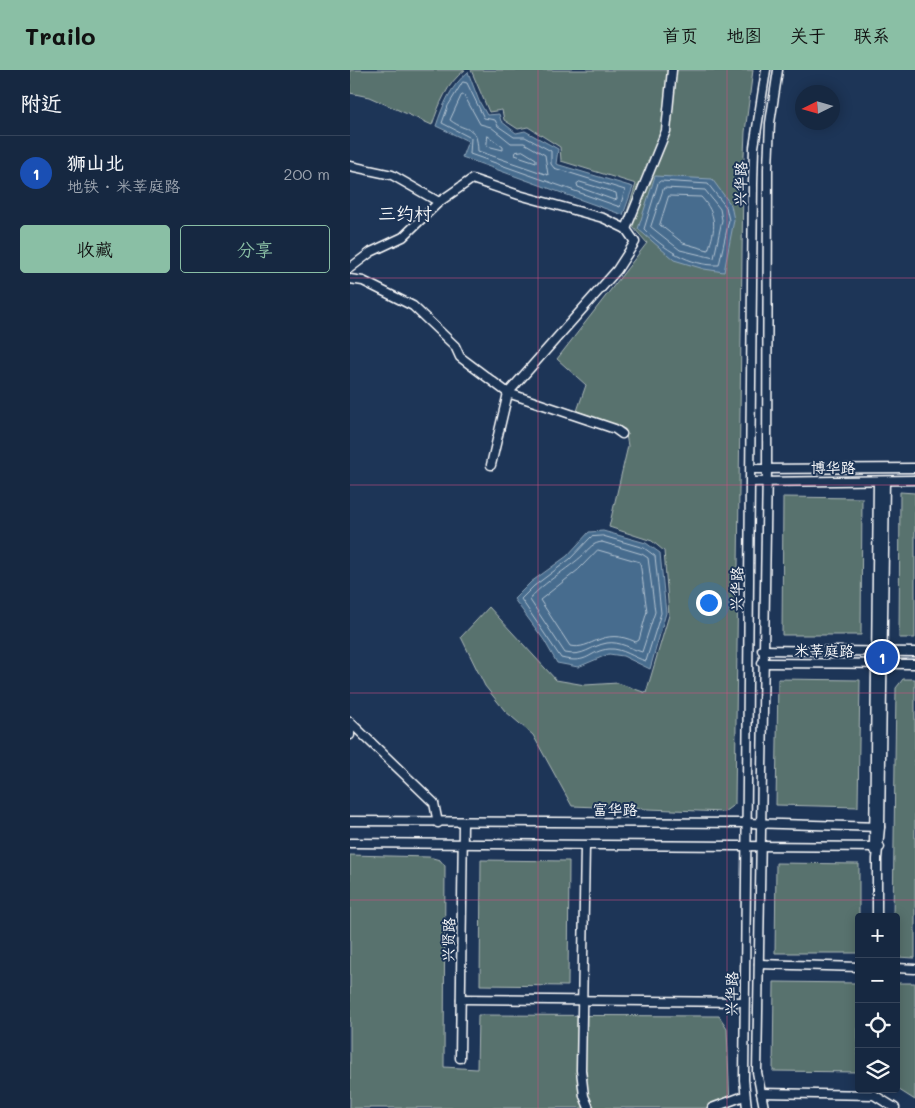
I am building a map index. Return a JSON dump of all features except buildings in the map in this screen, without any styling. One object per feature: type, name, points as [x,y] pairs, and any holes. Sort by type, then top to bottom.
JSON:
[{"type":"street","points":[[626,229],[666,131],[672,70]]},
{"type":"street","name":"兴华路","points":[[747,1108],[744,1096],[744,1002],[754,147],[766,70]]},
{"type":"street","name":"兴华路","points":[[764,1108],[757,1072],[762,650],[767,469],[768,168],[770,123],[778,70]]},
{"type":"street","points":[[350,166],[392,175],[439,202]]},
{"type":"street","points":[[350,268],[371,252],[403,237],[439,202],[472,179],[519,195],[603,218],[626,229],[635,242],[617,270],[508,392],[490,465]]},
{"type":"street","points":[[350,279],[362,281],[413,306],[455,346],[460,357],[508,392],[615,429],[622,434]]},
{"type":"street","name":"博华路","points":[[751,469],[915,468]]},
{"type":"street","name":"博华路","points":[[751,482],[915,480]]},
{"type":"street","points":[[877,913],[876,847],[881,481]]},
{"type":"street","name":"米莘庭路","points":[[762,650],[915,652]]},
{"type":"street","name":"米莘庭路","points":[[762,663],[915,664]]},
{"type":"street","points":[[350,722],[350,735]]},
{"type":"street","points":[[350,722],[434,803],[438,823]]},
{"type":"street","name":"富华路","points":[[350,821],[438,823],[760,823],[877,827]]},
{"type":"street","name":"兴贤路","points":[[460,1058],[463,823]]},
{"type":"street","points":[[350,843],[876,847]]},
{"type":"street","points":[[585,846],[581,1070],[584,1096],[589,1108]]},
{"type":"street","points":[[758,964],[855,967]]},
{"type":"street","points":[[900,968],[915,969]]},
{"type":"street","points":[[461,999],[744,1002]]},
{"type":"street","points":[[761,1093],[855,1092]]},
{"type":"street","points":[[875,1093],[895,1108]]},
{"type":"street","points":[[712,1108],[744,1096]]},
{"type":"green space","points":[[350,70],[465,70],[448,88],[432,125],[369,97],[350,93]]},
{"type":"green space","points":[[471,70],[753,70],[745,132],[743,178],[735,804],[724,812],[572,806],[533,735],[505,711],[485,686],[461,637],[489,607],[556,680],[585,685],[618,683],[646,693],[669,615],[664,551],[652,541],[609,527],[628,446],[625,429],[577,411],[586,385],[557,359],[647,243],[625,218],[636,184],[561,161],[560,147],[528,127],[518,129],[504,120],[502,110],[489,112]]},
{"type":"green space","points":[[900,492],[915,493],[915,638],[899,638]]},
{"type":"green space","points":[[783,497],[862,498],[861,635],[782,635]]},
{"type":"green space","points":[[778,679],[860,680],[858,807],[776,805]]},
{"type":"green space","points":[[903,679],[915,679],[915,958],[900,957],[900,913],[893,913],[896,688]]},
{"type":"green space","points":[[350,855],[429,857],[440,860],[445,866],[444,1067],[477,1069],[478,1015],[719,1016],[727,1028],[730,1108],[350,1108]]},
{"type":"green space","points":[[481,860],[569,861],[568,986],[480,985]]},
{"type":"green space","points":[[776,863],[859,864],[859,913],[855,913],[855,953],[775,953]]},
{"type":"green space","points":[[774,982],[855,983],[855,1072],[773,1071]]},
{"type":"green space","points":[[900,983],[915,983],[915,1100],[900,1091]]},
{"type":"water","points":[[468,72],[479,101],[487,115],[499,114],[501,121],[516,133],[525,131],[558,149],[556,164],[633,187],[623,215],[462,157],[468,141],[436,126],[448,97],[456,84]]},
{"type":"water","points":[[655,176],[712,179],[731,205],[734,220],[724,272],[704,269],[674,260],[638,229]]},
{"type":"water","points":[[603,531],[646,543],[660,553],[666,613],[650,669],[623,656],[609,654],[578,667],[557,663],[544,640],[514,599],[531,582],[567,556],[589,532]]},
{"type":"place","name":"狮山北","points":[[882,657]]},
{"type":"district","name":"三约村","points":[[405,213]]}]
